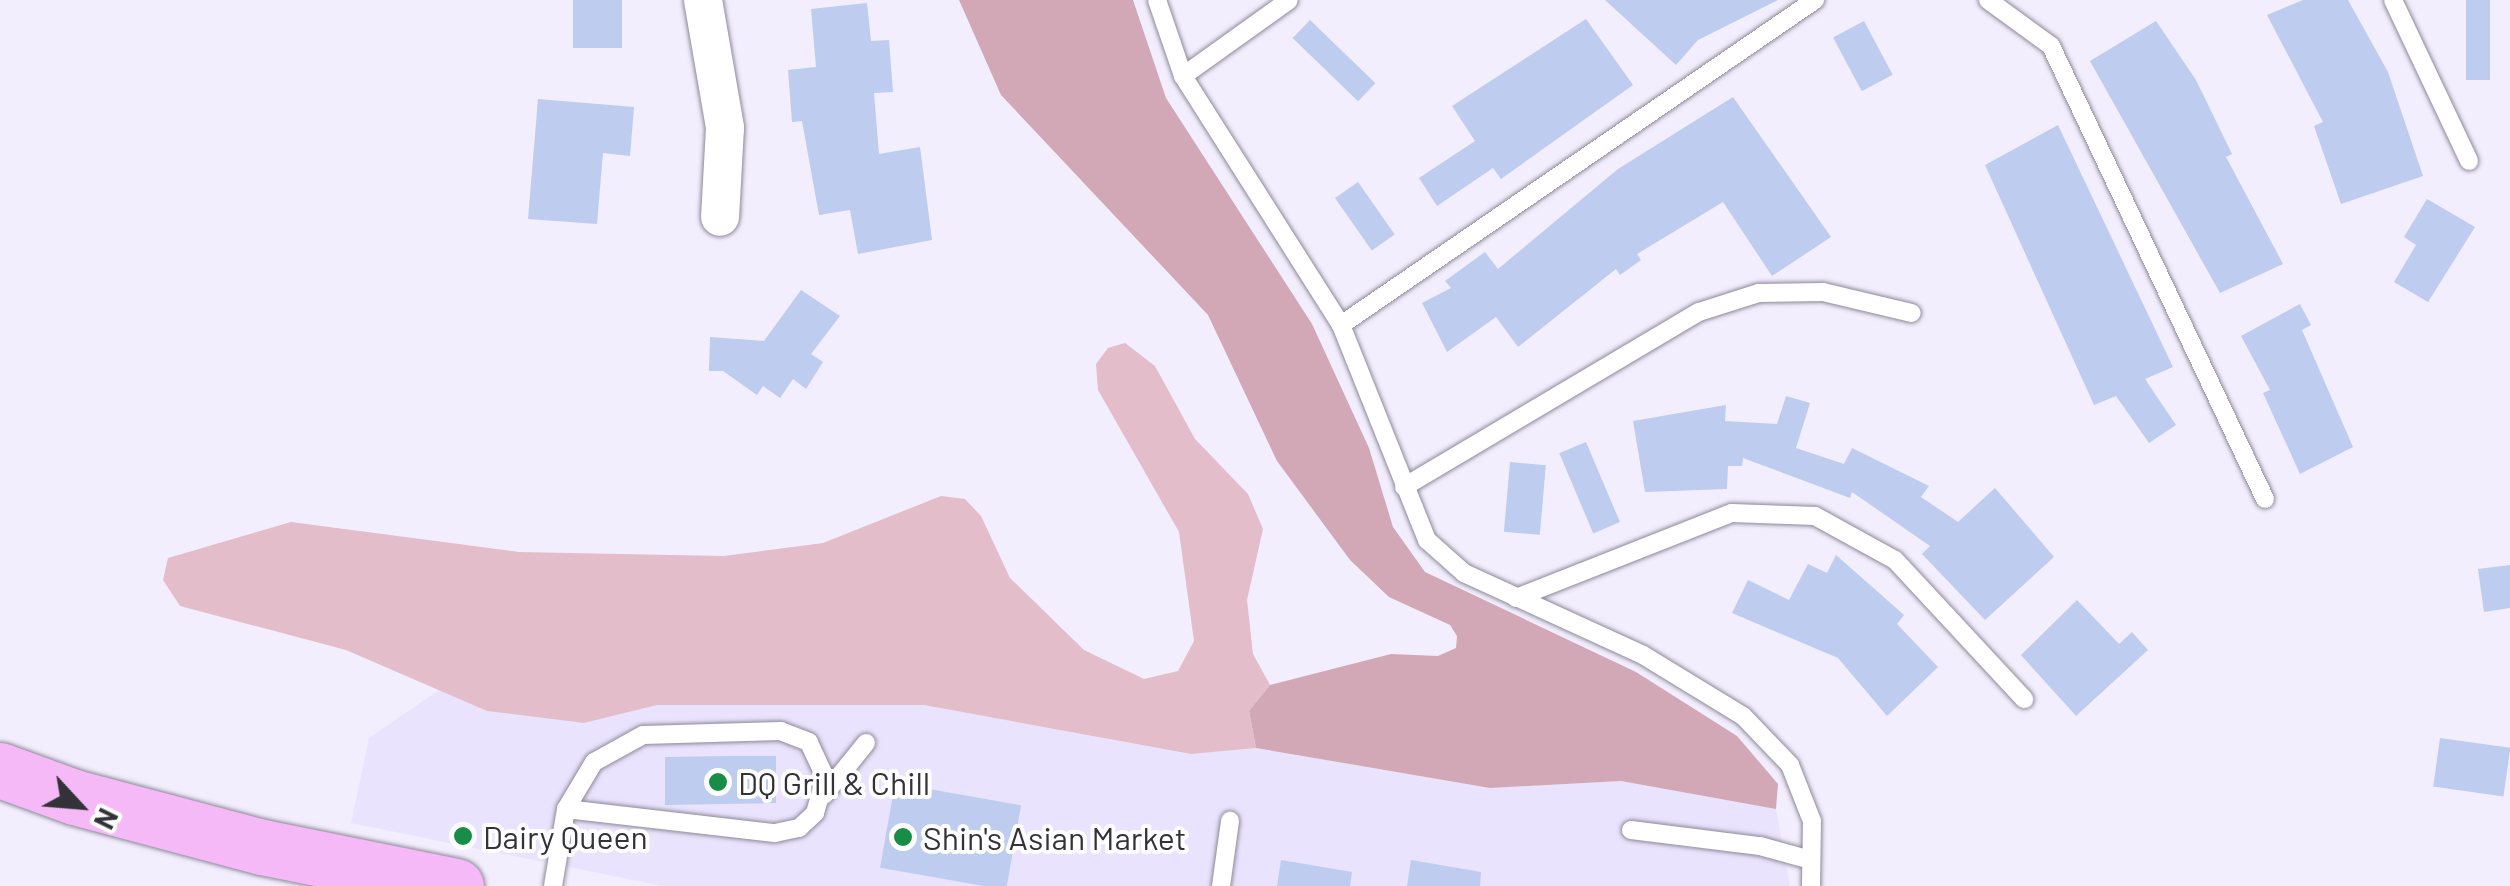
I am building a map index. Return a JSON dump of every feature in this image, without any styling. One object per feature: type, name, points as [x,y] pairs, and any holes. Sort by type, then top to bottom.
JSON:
[{"type":"main road","points":[[0,770],[74,797],[262,847],[456,886]]},
{"type":"street","points":[[703,0],[724,128],[720,217]]},
{"type":"lane","points":[[1157,0],[1183,76],[1341,325],[1426,540],[1464,574],[1643,655],[1744,716],[1790,764],[1812,821],[1811,886]]},
{"type":"lane","points":[[1183,76],[1289,0]]},
{"type":"lane","points":[[1341,325],[1815,0]]},
{"type":"lane","points":[[1988,0],[2051,46],[2265,499]]},
{"type":"lane","points":[[2393,0],[2470,161]]},
{"type":"lane","points":[[1404,487],[1699,312],[1759,293],[1823,292],[1912,314]]},
{"type":"lane","points":[[1516,598],[1732,514],[1815,516],[1895,560],[2024,699]]},
{"type":"lane","points":[[553,886],[566,809],[594,762],[627,741],[700,730],[781,731],[809,742],[821,759],[824,795]]},
{"type":"lane","points":[[566,809],[775,833],[799,828],[866,744]]},
{"type":"lane","points":[[1221,886],[1230,821]]},
{"type":"lane","points":[[1631,830],[1760,846],[1812,860]]},
{"type":"shaded area","points":[[959,0],[1133,0],[1166,98],[1312,324],[1369,448],[1393,527],[1425,572],[1636,672],[1737,736],[1778,784],[1776,809],[1621,781],[1490,788],[1256,748],[1249,711],[1270,685],[1391,654],[1438,656],[1456,648],[1457,636],[1450,625],[1389,597],[1350,560],[1277,461],[1208,315],[1001,95]]},
{"type":"shaded area","points":[[1125,343],[1155,366],[1195,439],[1248,494],[1263,529],[1247,600],[1253,654],[1270,685],[1249,711],[1256,748],[1191,754],[924,705],[657,705],[584,723],[487,711],[346,650],[180,606],[163,580],[168,558],[291,522],[519,552],[724,556],[823,543],[941,496],[965,499],[981,516],[1010,578],[1084,650],[1144,679],[1178,671],[1194,641],[1179,532],[1098,390],[1096,364],[1108,348]]},
{"type":"shaded area","points":[[439,690],[487,711],[584,723],[657,705],[924,705],[1190,754],[1256,748],[1490,788],[1621,781],[1776,809],[1790,886],[662,886],[351,823],[369,738]]},
{"type":"building","points":[[573,0],[622,0],[622,48],[573,48]]},
{"type":"building","points":[[1605,0],[1778,0],[1698,40],[1676,65]]},
{"type":"building","points":[[2303,0],[2348,0],[2388,72],[2423,176],[2341,204],[2314,126],[2323,122],[2267,15]]},
{"type":"building","points":[[2466,0],[2490,0],[2490,80],[2466,80]]},
{"type":"building","points":[[867,3],[871,41],[889,40],[893,92],[874,93],[879,154],[920,147],[932,240],[858,254],[850,210],[819,215],[802,121],[792,122],[788,70],[816,67],[811,9]]},
{"type":"building","points":[[1586,19],[1633,85],[1501,179],[1493,168],[1437,206],[1419,178],[1475,141],[1452,106]]},
{"type":"building","points":[[1310,20],[1375,83],[1358,101],[1293,38]]},
{"type":"building","points":[[1864,21],[1893,75],[1862,91],[1833,37]]},
{"type":"building","points":[[2156,21],[2196,80],[2232,154],[2226,157],[2283,264],[2220,293],[2090,61]]},
{"type":"building","points":[[1733,97],[1831,237],[1772,276],[1723,202],[1637,254],[1641,260],[1620,275],[1616,269],[1518,347],[1496,317],[1447,352],[1422,303],[1451,288],[1445,281],[1485,252],[1498,269],[1618,169]]},
{"type":"building","points":[[538,99],[634,107],[630,156],[603,153],[597,224],[528,219]]},
{"type":"building","points":[[2058,125],[2173,367],[2145,379],[2176,425],[2149,443],[2116,396],[2094,405],[1985,165]]},
{"type":"building","points":[[1358,182],[1395,234],[1372,250],[1335,198]]},
{"type":"building","points":[[2427,199],[2475,227],[2428,302],[2394,282],[2416,245],[2404,237]]},
{"type":"building","points":[[801,290],[840,316],[811,354],[823,362],[806,389],[793,379],[780,398],[763,386],[757,395],[723,371],[709,371],[710,337],[764,341]]},
{"type":"building","points":[[2300,304],[2311,325],[2302,330],[2353,447],[2300,474],[2263,393],[2270,390],[2241,336]]},
{"type":"building","points":[[1786,396],[1810,403],[1796,448],[1844,464],[1852,448],[1929,486],[1921,497],[1958,522],[1995,488],[2054,557],[1985,620],[1922,554],[1930,546],[1852,492],[1850,498],[1743,458],[1742,466],[1728,466],[1727,489],[1645,492],[1633,421],[1726,405],[1725,421],[1777,424]]},
{"type":"building","points":[[1586,442],[1620,522],[1593,533],[1559,453]]},
{"type":"building","points":[[1510,462],[1546,465],[1540,535],[1504,532]]},
{"type":"building","points":[[1836,555],[1904,615],[1897,624],[1938,667],[1887,716],[1838,658],[1732,613],[1748,580],[1789,600],[1808,564],[1827,573]]},
{"type":"building","points":[[2510,565],[2510,608],[2484,612],[2478,569]]},
{"type":"building","points":[[2077,600],[2119,644],[2132,632],[2148,650],[2076,716],[2021,655]]},
{"type":"building","points":[[2440,738],[2510,748],[2503,796],[2433,787]]},
{"type":"building","points":[[776,756],[776,803],[665,805],[665,757]]},
{"type":"building","points":[[895,783],[1021,805],[1007,886],[984,886],[880,868]]},
{"type":"building","points":[[1281,860],[1352,872],[1350,886],[1277,886]]},
{"type":"building","points":[[1411,860],[1481,872],[1480,886],[1407,886]]},
{"type":"place","name":"DQ Grill & Chill","points":[[718,782]]},
{"type":"place","name":"Dairy Queen","points":[[463,836]]},
{"type":"place","name":"Shin's Asian Market","points":[[903,837]]}]
